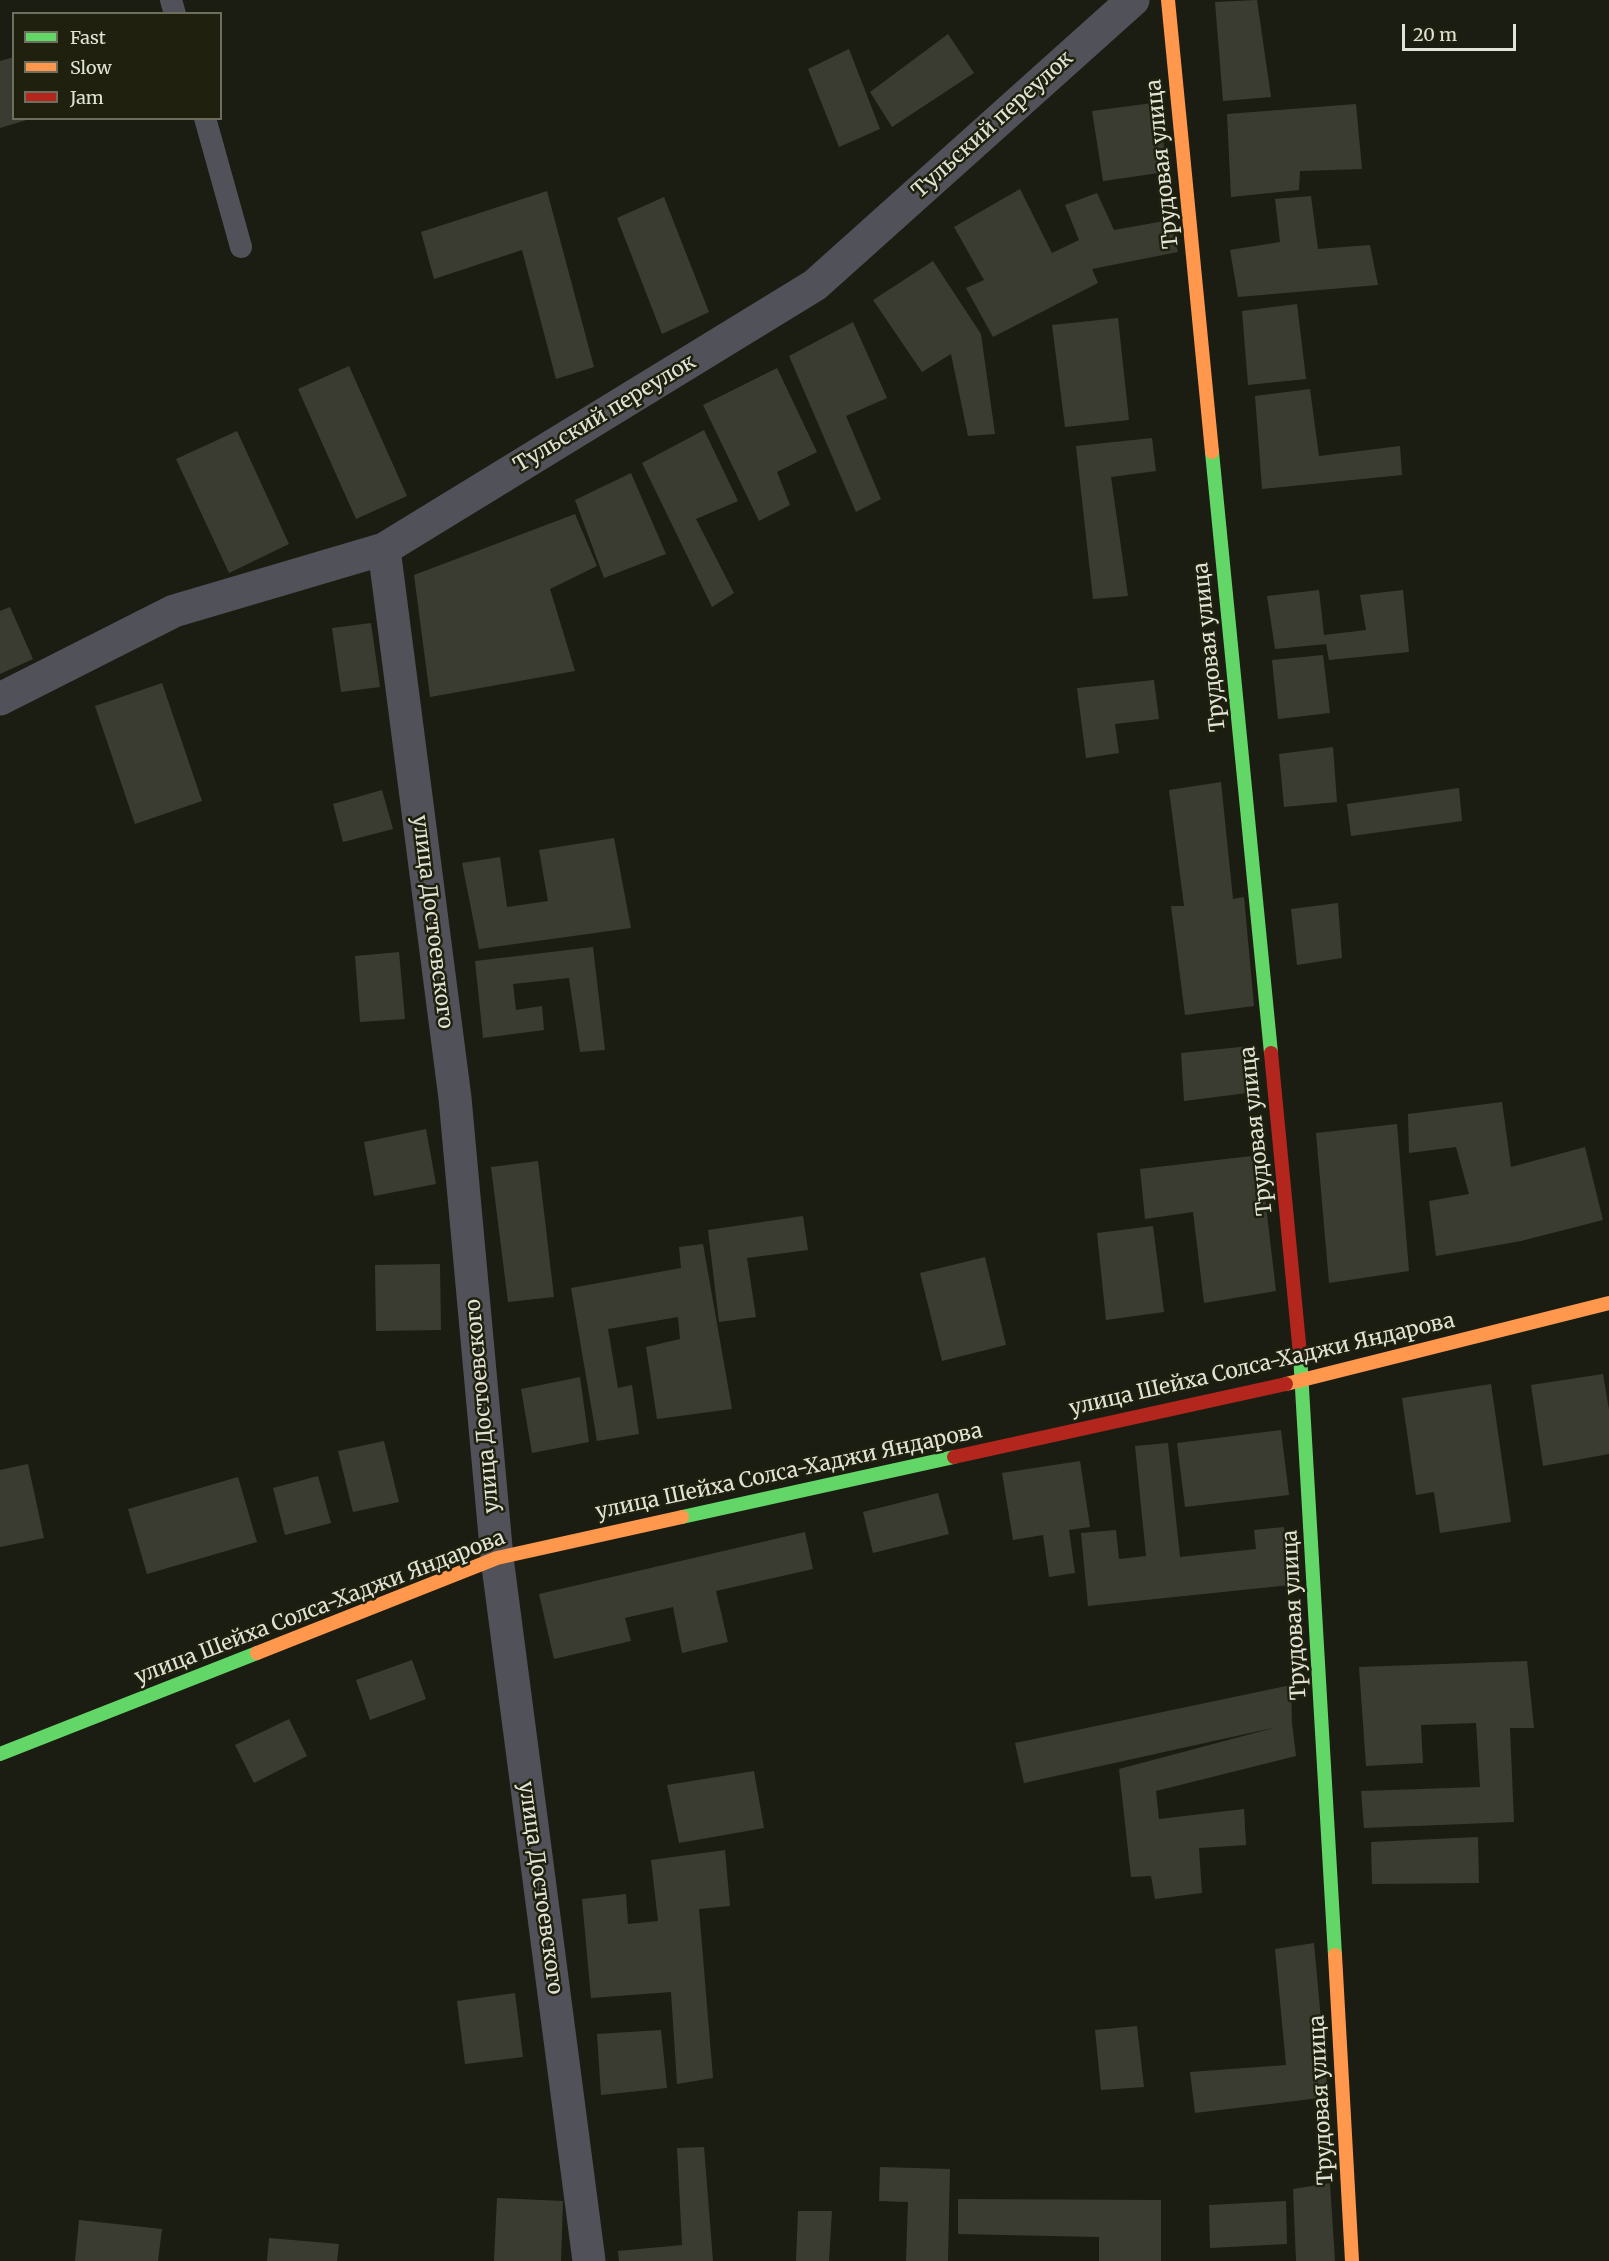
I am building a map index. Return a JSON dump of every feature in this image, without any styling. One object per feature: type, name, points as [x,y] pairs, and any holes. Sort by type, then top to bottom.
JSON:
[{"type":"street","name":"Тульский переулок","points":[[0,699],[174,611],[384,549],[815,285],[1132,0]]},
{"type":"street","name":"Трудовая улица","points":[[1168,0],[1303,1380],[1352,2261]]},
{"type":"street","name":"улица Достоевского","points":[[384,549],[455,1098],[497,1558],[589,2261]]},
{"type":"street","name":"улица Шейха Солса-Хаджи Яндарова","points":[[0,1754],[497,1558],[1303,1380],[1609,1303]]},
{"type":"lane","points":[[206,120],[241,247]]},
{"type":"building","points":[[1257,0],[1271,97],[1223,101],[1215,2]]},
{"type":"building","points":[[948,34],[974,73],[892,127],[870,92]]},
{"type":"building","points":[[849,49],[880,129],[839,147],[808,69]]},
{"type":"building","points":[[12,58],[12,120],[27,120],[0,128],[0,61]]},
{"type":"building","points":[[1160,102],[1166,172],[1103,181],[1092,111]]},
{"type":"building","points":[[1356,104],[1362,169],[1300,171],[1299,190],[1231,197],[1227,114]]},
{"type":"building","points":[[1020,189],[1052,253],[1079,240],[1065,205],[1097,193],[1114,230],[1170,220],[1178,252],[1092,269],[1098,283],[993,337],[966,288],[984,280],[954,227]]},
{"type":"building","points":[[547,191],[594,367],[556,379],[522,250],[434,279],[421,232]]},
{"type":"building","points":[[1311,196],[1318,249],[1370,245],[1378,285],[1238,297],[1230,250],[1280,242],[1275,199]]},
{"type":"building","points":[[664,197],[709,312],[662,334],[617,218]]},
{"type":"building","points":[[933,261],[981,334],[995,434],[968,436],[951,354],[922,372],[873,300]]},
{"type":"building","points":[[1297,304],[1306,379],[1248,385],[1242,311]]},
{"type":"building","points":[[1118,318],[1129,420],[1065,427],[1052,325]]},
{"type":"building","points":[[853,322],[887,398],[846,416],[881,499],[856,512],[789,356]]},
{"type":"building","points":[[349,366],[407,496],[356,519],[298,389]]},
{"type":"building","points":[[777,368],[817,452],[777,472],[790,505],[759,521],[703,405]]},
{"type":"building","points":[[1310,389],[1319,456],[1400,446],[1402,475],[1262,489],[1255,396]]},
{"type":"building","points":[[704,430],[738,501],[696,519],[734,593],[712,607],[642,463]]},
{"type":"building","points":[[237,431],[289,544],[229,573],[176,459]]},
{"type":"building","points":[[1152,438],[1156,471],[1111,477],[1128,596],[1093,599],[1076,446]]},
{"type":"building","points":[[631,473],[666,554],[604,578],[575,500]]},
{"type":"building","points":[[575,514],[597,566],[550,589],[575,671],[430,697],[414,575]]},
{"type":"building","points":[[1319,590],[1324,635],[1366,630],[1360,595],[1403,590],[1409,652],[1329,660],[1326,644],[1275,649],[1267,596]]},
{"type":"building","points":[[10,607],[33,659],[0,674],[0,611]]},
{"type":"building","points":[[371,623],[380,687],[341,692],[332,628]]},
{"type":"building","points":[[1323,655],[1330,713],[1278,719],[1272,660]]},
{"type":"building","points":[[1154,680],[1159,719],[1115,724],[1119,753],[1086,758],[1077,688]]},
{"type":"building","points":[[162,683],[202,801],[135,824],[95,706]]},
{"type":"building","points":[[1333,747],[1337,802],[1284,807],[1279,754]]},
{"type":"building","points":[[1221,782],[1233,899],[1244,897],[1254,1006],[1185,1015],[1171,906],[1184,906],[1169,790]]},
{"type":"building","points":[[1459,788],[1462,821],[1351,836],[1347,804]]},
{"type":"building","points":[[382,790],[393,829],[343,842],[333,804]]},
{"type":"building","points":[[614,838],[631,928],[479,949],[462,863],[500,857],[507,907],[548,901],[539,850]]},
{"type":"building","points":[[1338,903],[1342,958],[1297,965],[1291,909]]},
{"type":"building","points":[[593,947],[605,1050],[580,1052],[569,978],[513,984],[516,1010],[542,1006],[544,1030],[483,1038],[475,961]]},
{"type":"building","points":[[399,952],[405,1019],[360,1022],[355,956]]},
{"type":"building","points":[[1250,1046],[1255,1092],[1184,1101],[1181,1053]]},
{"type":"building","points":[[1502,1102],[1511,1167],[1585,1147],[1603,1220],[1521,1241],[1436,1256],[1429,1201],[1469,1194],[1456,1147],[1409,1153],[1408,1114]]},
{"type":"building","points":[[1397,1124],[1409,1271],[1329,1283],[1316,1133]]},
{"type":"building","points":[[426,1129],[436,1184],[374,1196],[364,1142]]},
{"type":"building","points":[[1260,1155],[1276,1291],[1204,1303],[1193,1212],[1145,1219],[1140,1169]]},
{"type":"building","points":[[538,1161],[554,1297],[508,1302],[491,1167]]},
{"type":"building","points":[[803,1216],[808,1250],[747,1258],[756,1317],[719,1322],[708,1230]]},
{"type":"building","points":[[1153,1226],[1164,1312],[1106,1320],[1097,1233]]},
{"type":"building","points":[[703,1244],[732,1409],[657,1419],[646,1347],[680,1339],[678,1317],[608,1329],[618,1388],[632,1385],[639,1434],[597,1441],[571,1288],[681,1268],[679,1247]]},
{"type":"building","points":[[985,1257],[1006,1345],[942,1361],[920,1273]]},
{"type":"building","points":[[440,1264],[441,1330],[376,1331],[375,1265]]},
{"type":"building","points":[[1603,1374],[1609,1410],[1609,1454],[1543,1466],[1531,1385]]},
{"type":"building","points":[[580,1377],[589,1442],[532,1453],[521,1389]]},
{"type":"building","points":[[1491,1384],[1511,1522],[1440,1533],[1434,1492],[1416,1495],[1402,1398]]},
{"type":"building","points":[[1281,1430],[1289,1495],[1185,1507],[1177,1443]]},
{"type":"building","points":[[384,1441],[399,1502],[353,1512],[338,1451]]},
{"type":"building","points":[[1168,1443],[1180,1557],[1256,1549],[1254,1530],[1284,1527],[1290,1585],[1088,1606],[1081,1533],[1116,1530],[1119,1559],[1146,1556],[1135,1446]]},
{"type":"building","points":[[1080,1461],[1090,1527],[1069,1530],[1075,1573],[1049,1577],[1043,1535],[1013,1540],[1002,1473]]},
{"type":"building","points":[[28,1464],[44,1538],[0,1547],[0,1470]]},
{"type":"building","points":[[318,1476],[331,1523],[285,1535],[273,1488]]},
{"type":"building","points":[[238,1477],[257,1542],[147,1574],[128,1509]]},
{"type":"building","points":[[938,1493],[949,1534],[873,1553],[863,1512]]},
{"type":"building","points":[[805,1532],[813,1569],[716,1591],[728,1642],[682,1653],[673,1607],[625,1618],[631,1641],[554,1659],[539,1594]]},
{"type":"building","points":[[412,1660],[426,1699],[370,1720],[356,1680]]},
{"type":"building","points":[[1527,1661],[1534,1728],[1510,1728],[1514,1822],[1364,1828],[1361,1791],[1480,1787],[1476,1723],[1421,1725],[1423,1763],[1366,1766],[1359,1667]]},
{"type":"building","points":[[1291,1685],[1296,1756],[1156,1791],[1159,1819],[1244,1809],[1246,1845],[1199,1848],[1202,1893],[1155,1899],[1151,1876],[1131,1877],[1119,1769],[1277,1727],[1024,1783],[1015,1743]]},
{"type":"building","points":[[289,1719],[307,1756],[254,1783],[235,1745]]},
{"type":"building","points":[[754,1771],[764,1828],[679,1843],[667,1785]]},
{"type":"building","points":[[1478,1837],[1479,1883],[1372,1884],[1371,1842]]},
{"type":"building","points":[[725,1850],[730,1906],[699,1909],[713,2078],[677,2084],[671,1992],[591,1998],[582,1899],[626,1894],[628,1924],[658,1921],[651,1860]]},
{"type":"building","points":[[1314,1943],[1328,2097],[1195,2113],[1190,2072],[1286,2065],[1275,1949]]},
{"type":"building","points":[[515,1993],[523,2057],[465,2064],[457,2001]]},
{"type":"building","points":[[1137,2026],[1144,2087],[1101,2090],[1095,2030]]},
{"type":"building","points":[[661,2030],[667,2088],[601,2095],[597,2034]]},
{"type":"building","points":[[704,2147],[713,2261],[619,2261],[618,2251],[682,2245],[677,2148]]},
{"type":"building","points":[[880,2167],[950,2169],[948,2261],[906,2261],[908,2202],[879,2201]]},
{"type":"building","points":[[1330,2183],[1335,2261],[1296,2261],[1293,2189]]},
{"type":"building","points":[[497,2198],[563,2201],[561,2261],[494,2261]]},
{"type":"building","points":[[958,2199],[1161,2200],[1161,2261],[1099,2261],[1099,2237],[958,2234]]},
{"type":"building","points":[[1286,2201],[1287,2244],[1210,2248],[1209,2205]]},
{"type":"building","points":[[798,2211],[832,2211],[829,2261],[796,2261]]},
{"type":"building","points":[[79,2220],[162,2229],[158,2261],[75,2261]]},
{"type":"building","points":[[269,2238],[339,2244],[337,2261],[267,2261]]},
{"type":"traffic: fast","points":[[1212,452],[1271,1053]]},
{"type":"traffic: fast","points":[[1300,1354],[1335,1955]]},
{"type":"traffic: fast","points":[[682,1517],[954,1457]]},
{"type":"traffic: fast","points":[[0,1754],[257,1653]]},
{"type":"traffic: slow","points":[[1168,0],[1212,452]]},
{"type":"traffic: slow","points":[[1286,1384],[1609,1303]]},
{"type":"traffic: slow","points":[[257,1653],[497,1558],[682,1517]]},
{"type":"traffic: slow","points":[[1335,1955],[1352,2261]]},
{"type":"traffic: jam","points":[[1271,1053],[1300,1354]]},
{"type":"traffic: jam","points":[[954,1457],[1286,1384]]}]
